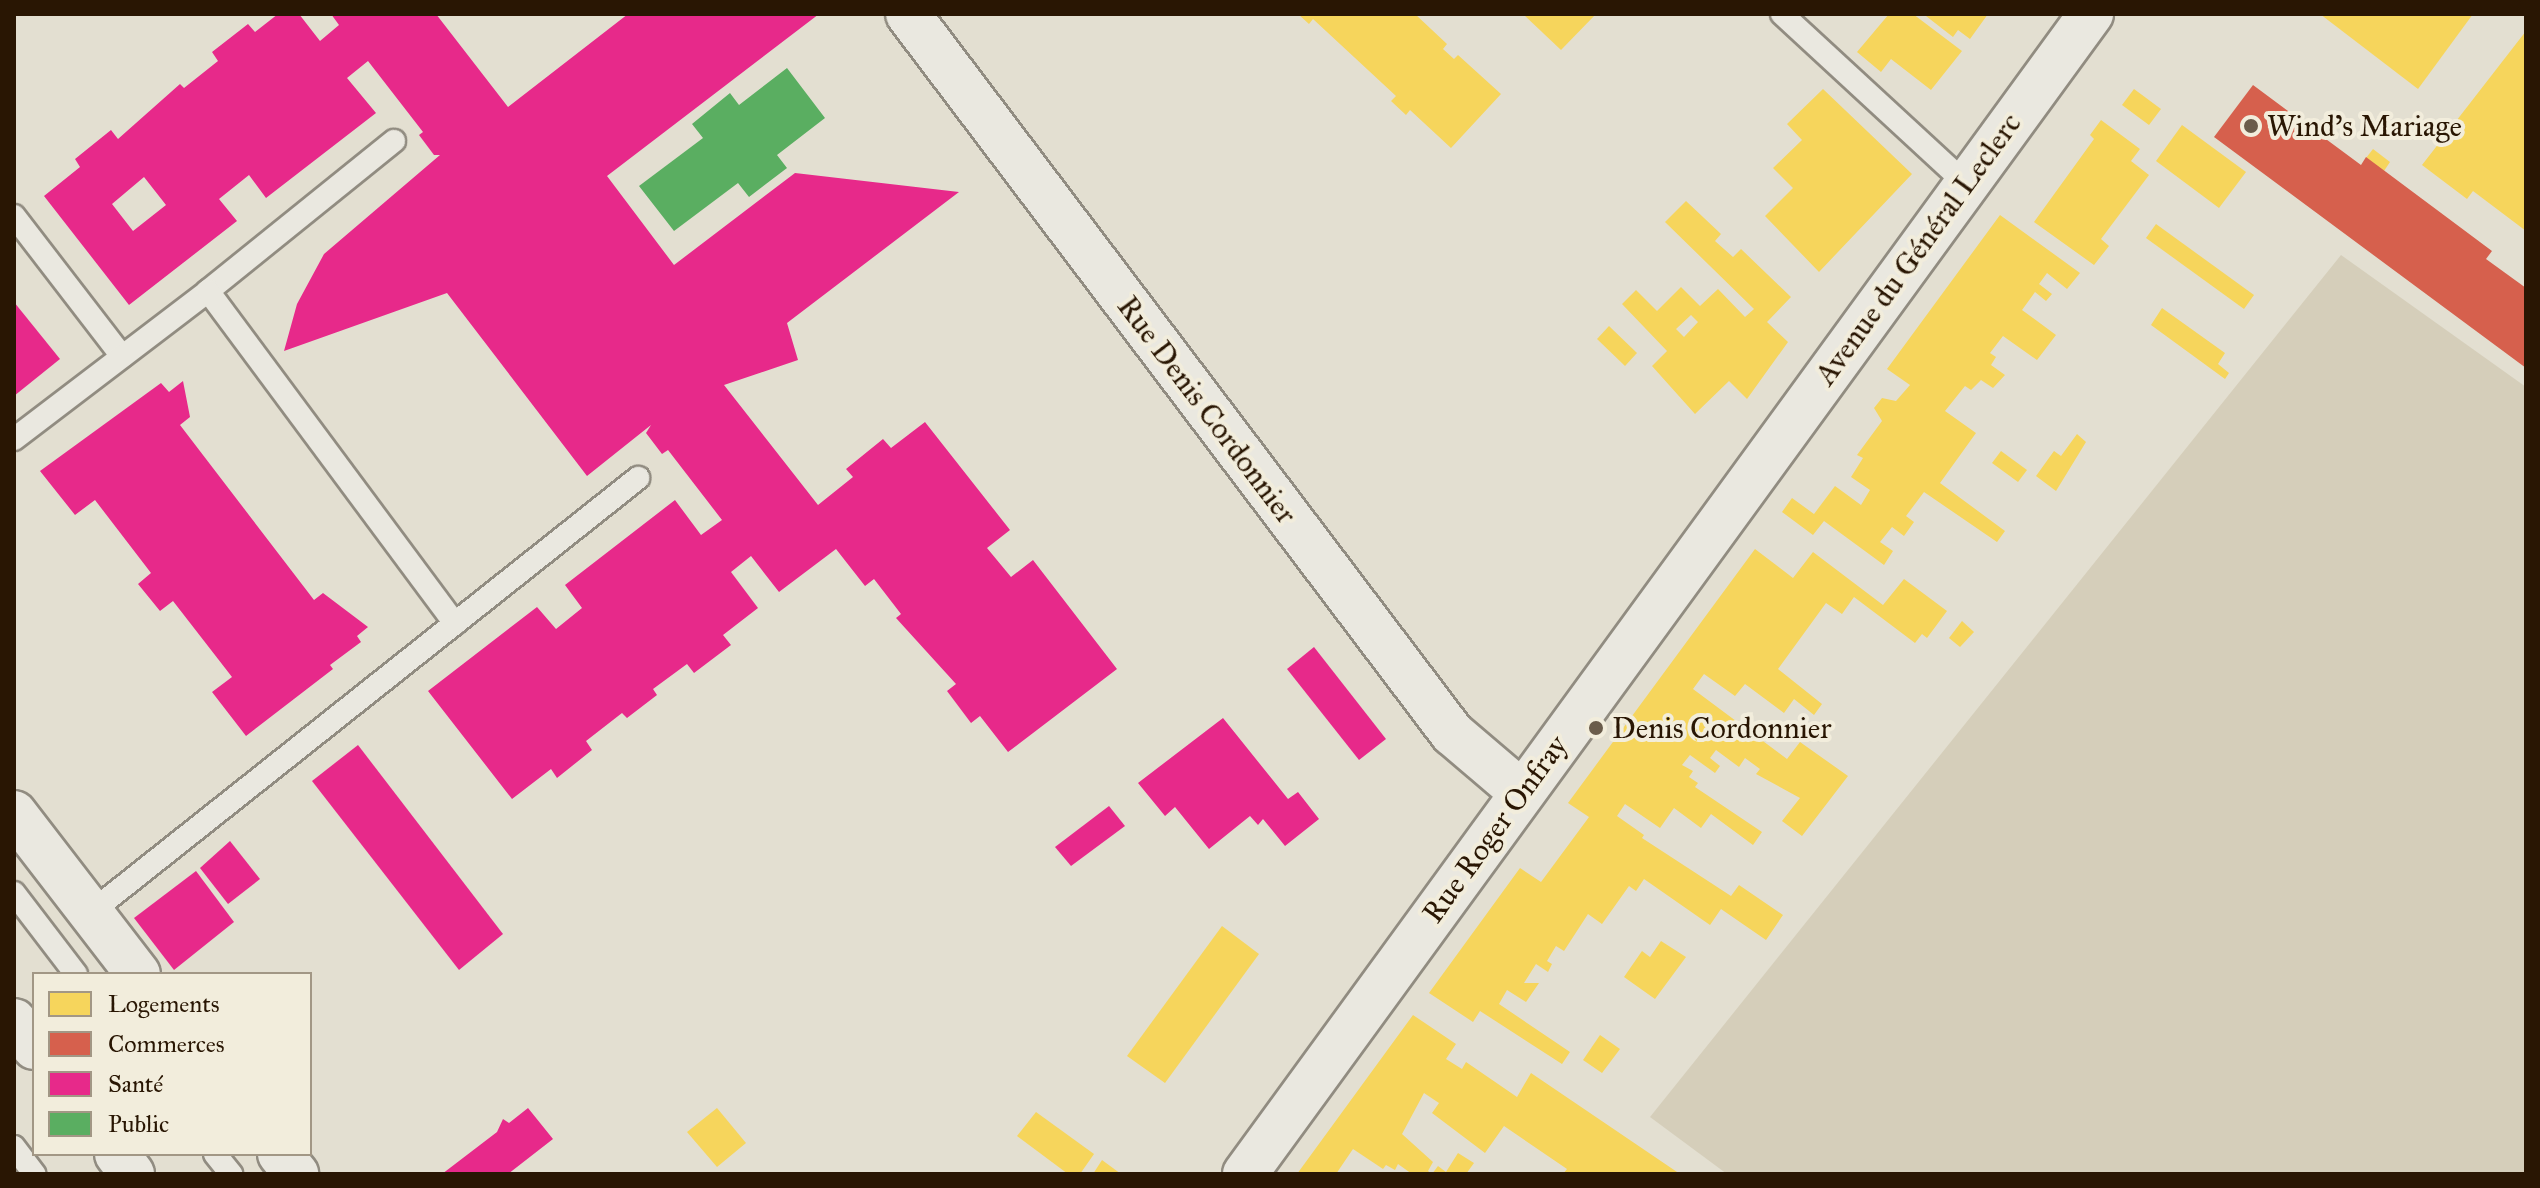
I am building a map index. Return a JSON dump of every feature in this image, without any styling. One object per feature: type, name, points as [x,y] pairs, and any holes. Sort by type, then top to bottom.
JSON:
[{"type":"main road","name":"Rue Denis Cordonnier","points":[[908,14],[1452,733],[1521,792]]},
{"type":"main road","name":"Avenue du Général Leclerc","points":[[1744,483],[2091,14]]},
{"type":"main road","name":"Rue Roger Onfray","points":[[1245,1174],[1744,483]]},
{"type":"main road","points":[[14,813],[136,972]]},
{"type":"main road","points":[[14,1021],[32,1044]]},
{"type":"main road","points":[[118,1156],[132,1174]]},
{"type":"main road","points":[[282,1156],[296,1174]]},
{"type":"lane","points":[[1782,14],[1966,184]]},
{"type":"lane","points":[[14,439],[208,291],[394,141]]},
{"type":"lane","points":[[14,216],[122,356]]},
{"type":"lane","points":[[208,291],[455,623]]},
{"type":"lane","points":[[90,913],[638,478]]},
{"type":"lane","points":[[14,893],[74,972]]},
{"type":"lane","points":[[14,1147],[34,1174]]},
{"type":"lane","points":[[217,1156],[231,1174]]},
{"type":"shaded area","points":[[2341,255],[2526,387],[2526,1174],[1727,1174],[1650,1117]]},
{"type":"building: Logements","points":[[1298,14],[1415,14],[1447,44],[1443,49],[1454,59],[1458,55],[1501,94],[1451,148],[1410,110],[1406,115],[1391,101],[1396,96],[1313,19],[1309,24]]},
{"type":"building: Logements","points":[[1523,14],[1596,14],[1561,50]]},
{"type":"building: Logements","points":[[1889,14],[1913,14],[1962,51],[1931,90],[1891,59],[1881,72],[1857,52]]},
{"type":"building: Logements","points":[[1988,14],[1970,39],[1958,30],[1953,37],[1926,16]]},
{"type":"building: Logements","points":[[2320,14],[2473,14],[2418,89]]},
{"type":"building: Logements","points":[[2526,31],[2526,231],[2473,191],[2467,199],[2422,165]]},
{"type":"building: Logements","points":[[1823,89],[1912,174],[1819,272],[1765,216],[1793,188],[1773,168],[1802,140],[1787,124]]},
{"type":"building: Logements","points":[[2134,89],[2161,109],[2149,125],[2122,105]]},
{"type":"building: Logements","points":[[2101,120],[2140,149],[2131,161],[2149,175],[2101,239],[2109,246],[2094,265],[2034,222],[2094,139],[2090,135]]},
{"type":"building: Logements","points":[[2182,125],[2246,172],[2219,208],[2156,161]]},
{"type":"building: Logements","points":[[2373,149],[2390,162],[2384,171],[2366,158]]},
{"type":"building: Logements","points":[[1686,201],[1721,234],[1715,241],[1733,257],[1741,249],[1791,297],[1767,322],[1788,342],[1747,399],[1729,381],[1695,414],[1652,366],[1667,351],[1622,304],[1636,290],[1657,311],[1681,287],[1700,306],[1718,289],[1745,317],[1754,309],[1665,222]],"holes":[[[1691,315],[1698,322],[1684,337],[1676,329]]]},
{"type":"building: Logements","points":[[2000,215],[2080,273],[2067,289],[2047,273],[2039,284],[2052,294],[2046,301],[2035,292],[2022,310],[2056,335],[2037,360],[2003,336],[1990,353],[1996,357],[1991,365],[2005,375],[1993,388],[1981,380],[1971,390],[1965,386],[1945,411],[1976,433],[1940,483],[2005,531],[1997,542],[1924,492],[1906,516],[1914,522],[1904,536],[1892,527],[1880,542],[1893,551],[1884,565],[1824,521],[1813,535],[1782,512],[1792,498],[1814,514],[1835,486],[1861,505],[1870,490],[1851,477],[1863,458],[1857,455],[1882,421],[1874,408],[1882,398],[1896,401],[1910,385],[1887,369]]},
{"type":"building: Logements","points":[[2156,224],[2254,295],[2244,309],[2146,238]]},
{"type":"building: Logements","points":[[2162,308],[2225,353],[2218,364],[2229,373],[2225,379],[2151,325]]},
{"type":"building: Logements","points":[[1609,326],[1637,353],[1625,366],[1597,339]]},
{"type":"building: Logements","points":[[2077,434],[2086,442],[2056,491],[2036,476],[2054,451],[2061,456]]},
{"type":"building: Logements","points":[[2001,451],[2027,470],[2018,482],[1992,463]]},
{"type":"building: Logements","points":[[1755,549],[1793,578],[1813,552],[1883,605],[1904,579],[1947,611],[1927,638],[1922,634],[1915,643],[1854,597],[1842,614],[1826,603],[1778,669],[1822,704],[1814,715],[1794,699],[1784,713],[1745,684],[1735,696],[1704,674],[1693,689],[1787,759],[1800,742],[1848,776],[1802,836],[1782,821],[1800,798],[1756,774],[1760,769],[1745,758],[1739,767],[1716,750],[1710,758],[1720,766],[1715,773],[1690,755],[1682,765],[1693,771],[1689,777],[1698,783],[1695,787],[1762,832],[1753,845],[1711,814],[1701,828],[1674,808],[1660,828],[1625,804],[1617,816],[1644,835],[1642,838],[1731,896],[1739,885],[1783,915],[1766,940],[1721,909],[1710,925],[1644,879],[1636,891],[1629,886],[1602,924],[1588,914],[1564,951],[1556,946],[1547,961],[1552,964],[1548,972],[1536,964],[1524,983],[1539,983],[1526,1002],[1507,990],[1499,1004],[1570,1052],[1562,1064],[1480,1011],[1473,1022],[1429,993],[1520,868],[1541,882],[1589,817],[1568,803]]},
{"type":"building: Logements","points":[[1962,621],[1974,632],[1960,647],[1949,638]]},
{"type":"building: Logements","points":[[1222,926],[1259,954],[1165,1083],[1127,1056]]},
{"type":"building: Logements","points":[[1661,941],[1686,957],[1655,999],[1624,977],[1642,951],[1650,957]]},
{"type":"building: Logements","points":[[1413,1015],[1456,1044],[1446,1059],[1462,1069],[1466,1062],[1517,1097],[1531,1073],[1680,1174],[1563,1174],[1567,1169],[1504,1126],[1485,1153],[1432,1113],[1439,1103],[1424,1093],[1402,1134],[1433,1162],[1428,1171],[1432,1174],[1412,1174],[1398,1164],[1395,1170],[1386,1165],[1383,1169],[1353,1149],[1336,1174],[1297,1174]]},
{"type":"building: Logements","points":[[1600,1035],[1620,1049],[1602,1073],[1583,1060]]},
{"type":"building: Logements","points":[[717,1108],[746,1143],[717,1167],[687,1132]]},
{"type":"building: Logements","points":[[1036,1112],[1094,1154],[1080,1174],[1068,1174],[1017,1136]]},
{"type":"building: Logements","points":[[1458,1153],[1474,1163],[1466,1174],[1432,1174],[1438,1166],[1446,1172]]},
{"type":"building: Logements","points":[[1102,1160],[1121,1174],[1093,1174]]},
{"type":"building: Commerces","points":[[2253,85],[2361,165],[2366,157],[2492,251],[2486,259],[2526,288],[2526,368],[2214,137]]},
{"type":"building: Santé","points":[[278,14],[299,14],[320,41],[339,25],[331,14],[436,14],[508,107],[628,14],[819,14],[607,176],[674,265],[795,173],[959,192],[787,323],[798,360],[724,385],[818,505],[853,477],[846,469],[883,439],[891,448],[925,422],[1010,530],[987,548],[1011,577],[1033,560],[1117,669],[1008,752],[980,716],[971,723],[947,691],[956,684],[896,618],[901,614],[874,579],[865,586],[836,549],[779,592],[751,556],[731,572],[758,608],[723,635],[731,645],[694,673],[687,664],[653,689],[657,695],[627,718],[622,713],[586,741],[592,750],[557,778],[551,769],[512,799],[428,691],[537,607],[556,629],[582,608],[565,585],[675,500],[701,535],[722,520],[668,450],[662,454],[646,433],[651,425],[587,476],[447,293],[284,351],[297,304],[324,254],[440,155],[434,155],[419,135],[423,132],[368,61],[347,78],[376,113],[266,198],[249,175],[219,199],[237,221],[129,305],[44,196],[80,167],[75,159],[111,130],[118,139],[180,84],[184,88],[218,61],[212,52],[248,24],[255,32]],"holes":[[[144,177],[166,205],[133,231],[112,204]]]},
{"type":"building: Santé","points":[[14,302],[60,359],[14,396]]},
{"type":"building: Santé","points":[[183,381],[190,417],[180,425],[314,600],[323,593],[368,627],[357,636],[361,642],[330,665],[333,669],[246,736],[212,692],[232,677],[173,601],[160,611],[138,584],[151,573],[95,500],[75,515],[40,471],[161,383],[169,392]]},
{"type":"building: Santé","points":[[1314,647],[1386,739],[1359,760],[1287,669]]},
{"type":"building: Santé","points":[[1223,718],[1288,799],[1298,792],[1319,819],[1285,846],[1263,819],[1258,825],[1250,816],[1209,849],[1175,807],[1165,816],[1138,783]]},
{"type":"building: Santé","points":[[358,745],[503,934],[459,970],[312,781]]},
{"type":"building: Santé","points":[[1109,806],[1125,826],[1071,866],[1055,847]]},
{"type":"building: Santé","points":[[230,841],[260,879],[228,904],[200,868]]},
{"type":"building: Santé","points":[[196,871],[234,922],[174,970],[134,918]]},
{"type":"building: Santé","points":[[528,1108],[553,1139],[508,1174],[442,1174],[497,1132],[503,1119],[509,1123]]},
{"type":"building: Public","points":[[787,68],[825,118],[777,155],[787,168],[749,197],[738,183],[674,231],[639,186],[703,138],[692,124],[730,93],[739,105]]},
{"type":"place","name":"Wind's Mariage","points":[[2251,126]]},
{"type":"place","name":"Denis Cordonnier","points":[[1596,728]]}]
